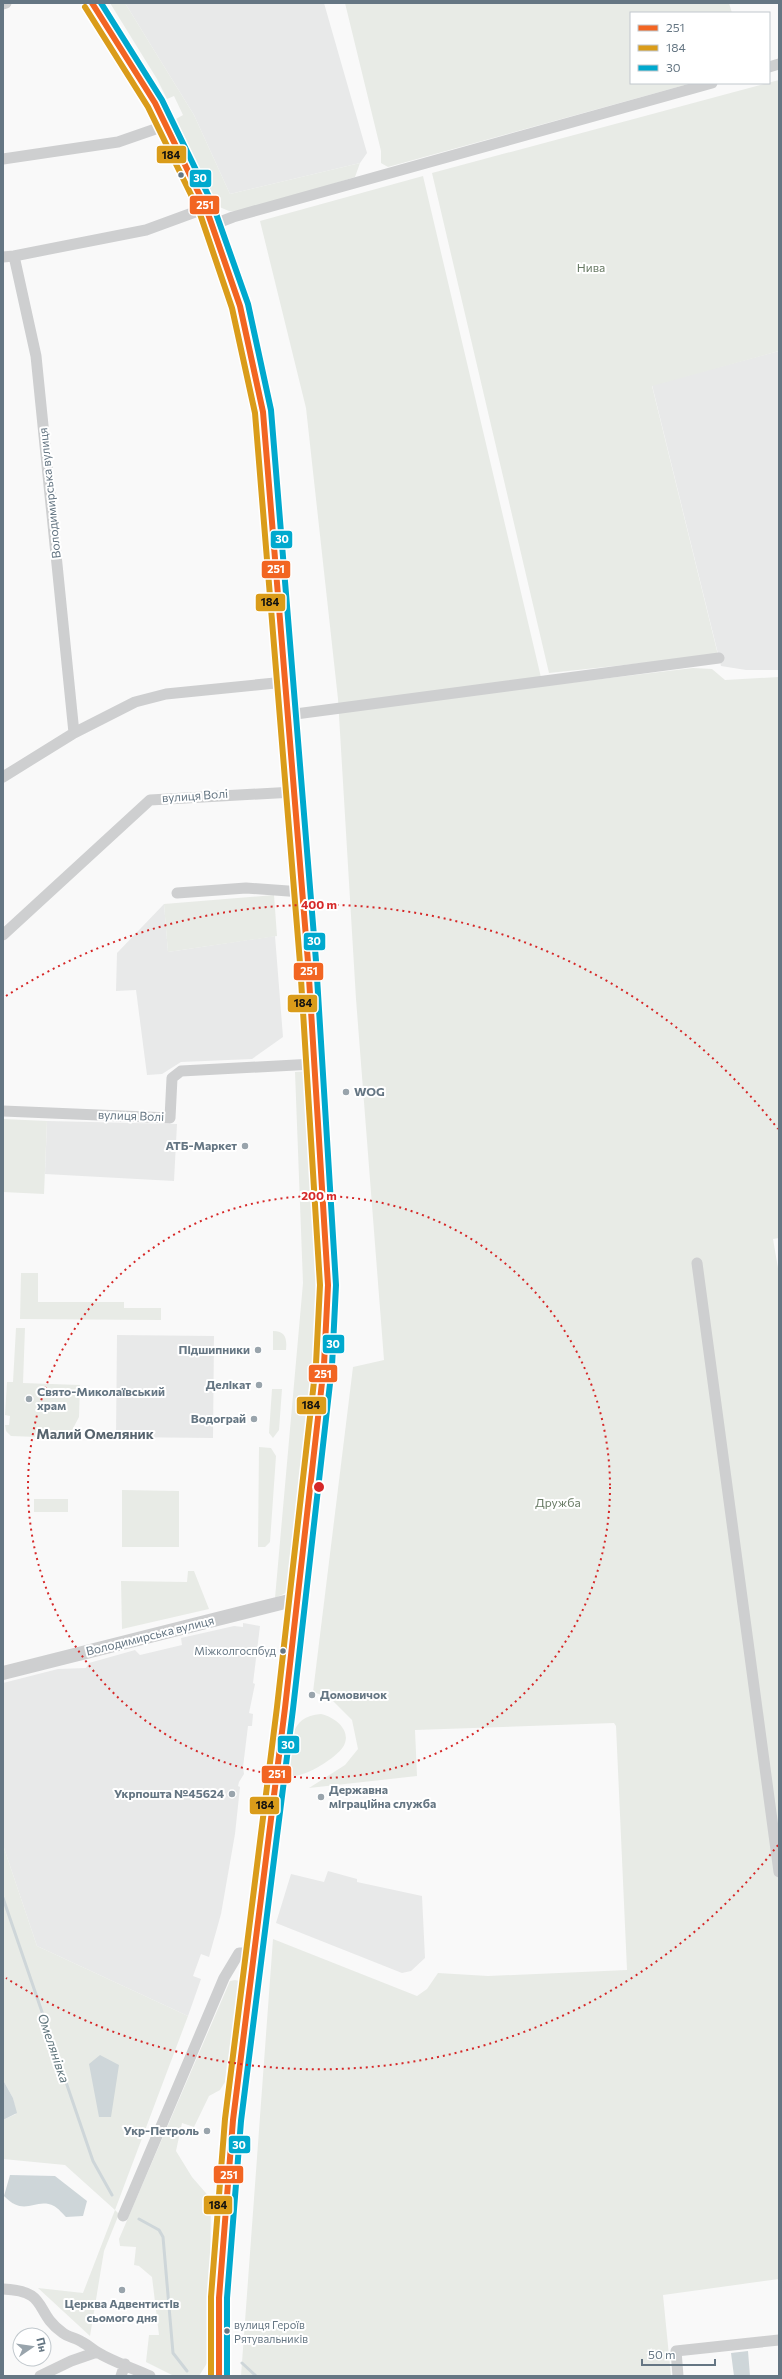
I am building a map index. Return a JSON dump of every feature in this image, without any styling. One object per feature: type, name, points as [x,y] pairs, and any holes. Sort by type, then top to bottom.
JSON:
[{"type":"main road","points":[[92,3],[155,103],[206,208],[240,306],[263,412],[302,892],[328,1285],[324,1365],[233,2120],[219,2298],[219,2376]]},
{"type":"street","points":[[212,225],[233,217],[708,84]]},
{"type":"street","points":[[3,159],[118,142],[167,125]]},
{"type":"street","name":"Володимирська вулиця","points":[[74,733],[36,356],[8,257],[146,230],[206,208]]},
{"type":"street","points":[[288,715],[719,658]]},
{"type":"street","points":[[3,777],[74,733],[135,702],[166,694],[285,682]]},
{"type":"street","name":"вулиця Волі","points":[[3,935],[150,800],[272,792],[294,792]]},
{"type":"street","points":[[177,893],[246,888],[302,892]]},
{"type":"street","name":"вулиця Волі","points":[[3,1111],[170,1118],[172,1078],[181,1071],[314,1064]]},
{"type":"street","points":[[697,1263],[779,1872]]},
{"type":"street","name":"Володимирська вулиця","points":[[3,1672],[297,1599]]},
{"type":"street","points":[[123,2216],[224,1978],[239,1953],[254,1953]]},
{"type":"street","points":[[3,2289],[18,2290],[31,2294],[37,2300],[51,2324],[64,2334],[82,2341],[97,2352],[150,2376]]},
{"type":"street","points":[[678,2376],[676,2351],[779,2340]]},
{"type":"street","points":[[40,2376],[71,2361],[97,2352]]},
{"type":"street","points":[[121,2376],[126,2364]]},
{"type":"shaded area","points":[[125,3],[324,3],[367,153],[360,163],[230,194],[194,115]]},
{"type":"shaded area","points":[[779,351],[779,670],[746,670],[721,666],[652,385]]},
{"type":"shaded area","points":[[164,904],[168,952],[275,936],[283,1037],[252,1059],[181,1062],[162,1074],[147,1075],[136,990],[116,991],[117,953]]},
{"type":"shaded area","points":[[47,1121],[177,1124],[174,1181],[45,1174]]},
{"type":"shaded area","points":[[117,1335],[214,1336],[213,1438],[116,1437]]},
{"type":"shaded area","name":"Міжколгоспбуд","points":[[243,1623],[260,1626],[253,1683],[255,1684],[249,1713],[253,1714],[252,1726],[248,1726],[243,1767],[244,1774],[238,1786],[240,1787],[235,1834],[221,1914],[209,1957],[201,1954],[193,1976],[201,1979],[188,2016],[37,1946],[3,1845],[3,1683],[58,1669],[86,1668],[89,1663],[135,1650],[140,1655],[182,1645],[181,1638],[234,1626],[243,1627]]},
{"type":"shaded area","points":[[328,1871],[357,1879],[357,1882],[422,1896],[425,1958],[411,1971],[402,1973],[276,1923],[291,1874],[324,1882]]},
{"type":"shaded area","points":[[100,2055],[119,2065],[111,2117],[99,2117],[89,2064]]},
{"type":"shaded area","points":[[3,2080],[13,2098],[17,2113],[3,2120]]},
{"type":"shaded area","points":[[10,2175],[55,2176],[87,2201],[83,2216],[66,2217],[56,2207],[47,2204],[18,2206],[4,2196]]},
{"type":"shaded area","points":[[748,2351],[750,2376],[734,2376],[731,2353]]},
{"type":"green space","points":[[110,3],[125,3],[194,115],[230,194],[360,163],[355,177],[243,212],[229,211],[217,206],[176,119],[183,115],[174,96],[167,99],[157,79]]},
{"type":"green space","points":[[345,3],[729,3],[732,12],[630,12],[630,84],[688,84],[388,167],[381,163],[381,151]]},
{"type":"green space","name":"Нива","points":[[779,80],[779,351],[652,386],[718,655],[549,673],[432,173],[764,84],[770,84],[770,82]]},
{"type":"green space","name":"Дружба","points":[[423,176],[543,686],[693,668],[712,669],[725,680],[779,677],[779,1238],[773,1239],[779,1274],[779,2279],[663,2295],[671,2376],[241,2376],[273,1939],[417,1996],[427,1989],[438,1973],[488,1976],[627,1970],[616,1726],[614,1723],[415,1730],[417,1776],[309,1788],[345,1765],[358,1749],[352,1720],[330,1698],[313,1692],[353,1367],[384,1360],[356,999],[338,699],[306,408],[260,221]]},
{"type":"green space","points":[[274,895],[277,936],[168,952],[164,904]]},
{"type":"green space","points":[[310,1071],[322,1285],[315,1384],[290,1591],[275,1598],[303,1283],[295,1072]]},
{"type":"green space","points":[[3,1119],[47,1121],[44,1194],[3,1192]]},
{"type":"green space","points":[[21,1273],[38,1273],[38,1302],[124,1302],[124,1308],[161,1308],[161,1320],[20,1319]]},
{"type":"green space","points":[[16,1328],[25,1328],[23,1383],[80,1385],[79,1417],[69,1436],[64,1438],[11,1436],[6,1431],[5,1425],[9,1425],[10,1416],[5,1415],[7,1382],[13,1382]]},
{"type":"green space","points":[[273,1331],[281,1332],[285,1336],[286,1350],[273,1350]]},
{"type":"green space","points":[[272,1389],[282,1389],[279,1430],[273,1438],[269,1433]]},
{"type":"green space","points":[[259,1447],[271,1448],[276,1456],[270,1542],[265,1547],[258,1547]]},
{"type":"green space","points":[[122,1490],[179,1491],[179,1547],[122,1547]]},
{"type":"green space","points":[[34,1499],[68,1499],[68,1512],[34,1512]]},
{"type":"green space","points":[[188,1571],[194,1571],[209,1609],[122,1629],[121,1581],[187,1582]]},
{"type":"green space","points":[[321,1714],[332,1718],[341,1726],[346,1736],[346,1741],[343,1747],[327,1762],[304,1774],[291,1776],[288,1770],[293,1733],[302,1720],[310,1716]]},
{"type":"green space","points":[[3,1845],[37,1946],[188,2016],[115,2210],[65,2165],[3,2159],[3,2120],[16,2114],[13,2098],[3,2080]]},
{"type":"green space","points":[[230,1981],[239,1981],[240,1985],[233,2049],[227,2063],[225,2082],[220,2090],[209,2096],[194,2127],[182,2123],[176,2151],[192,2177],[211,2199],[209,2360],[199,2376],[174,2376],[146,2362],[149,2335],[159,2335],[152,2277],[139,2266],[134,2265],[136,2247],[120,2246],[119,2239]]},
{"type":"green space","points":[[115,2210],[119,2214],[104,2251],[90,2336],[38,2288],[83,2293]]},
{"type":"waterway","name":"Омелянівка","points":[[3,1898],[93,2161],[112,2195]]},
{"type":"waterway","name":"Омелянівка","points":[[139,2219],[159,2230],[163,2237],[173,2353],[187,2371]]},
{"type":"waterway","name":"Омелянівка","points":[[242,2363],[256,2376]]},
{"type":"transit line","name":"251","points":[[92,3],[155,103],[206,208],[240,306],[263,412],[308,962],[328,1285],[324,1365],[285,1708],[233,2120],[219,2298],[219,2376]]},
{"type":"transit line","name":"30","points":[[101,3],[162,100],[213,205],[248,304],[271,410],[316,961],[336,1285],[332,1366],[293,1709],[241,2121],[227,2298],[227,2376]]},
{"type":"transit line","name":"184","points":[[85,7],[148,107],[199,211],[232,308],[255,413],[300,963],[320,1285],[316,1364],[277,1707],[225,2119],[211,2297],[211,2376]]},
{"type":"place","name":"WOG","points":[[346,1092]]},
{"type":"place","name":"АТБ-Маркет","points":[[245,1146]]},
{"type":"place","name":"Підшипники","points":[[258,1350]]},
{"type":"place","name":"Делікат","points":[[259,1385]]},
{"type":"place","name":"Свято-Миколаївський храм","points":[[29,1399]]},
{"type":"place","name":"Водограй","points":[[254,1419]]},
{"type":"place","name":"Міжколгоспбуд","points":[[283,1651]]},
{"type":"place","name":"Домовичок","points":[[312,1695]]},
{"type":"place","name":"Укрпошта №45624","points":[[232,1794]]},
{"type":"place","name":"Державна міграційна служба","points":[[321,1797]]},
{"type":"place","name":"Укр-Петроль","points":[[207,2131]]},
{"type":"place","name":"Церква Адвентистів сьомого дня","points":[[122,2290]]},
{"type":"place","name":"вулиця Героїв Рятувальників","points":[[227,2331]]},
{"type":"district","name":"Малий Омеляник","points":[[95,1434]]}]
